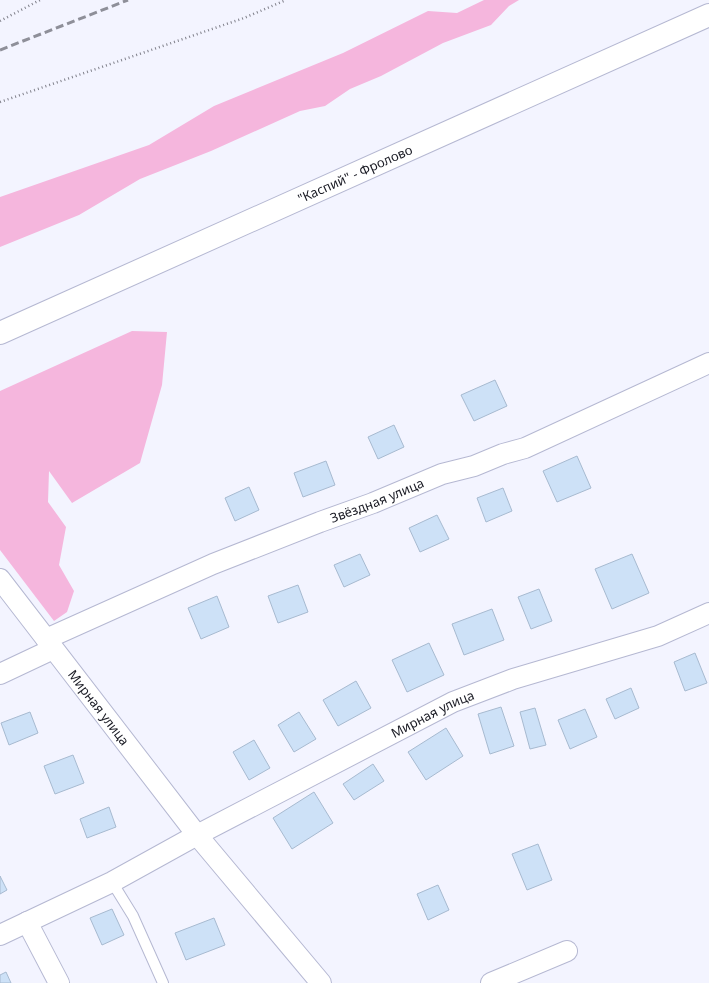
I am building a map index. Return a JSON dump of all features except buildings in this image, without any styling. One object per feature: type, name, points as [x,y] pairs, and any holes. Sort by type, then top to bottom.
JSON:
[{"type":"main road","name":"\"Каспий\" - Фролово","points":[[0,333],[709,15]]},
{"type":"street","name":"Звёздная улица","points":[[0,674],[50,644],[213,564],[380,500],[442,474],[474,466],[503,454],[525,448],[709,363]]},
{"type":"street","name":"Мирная улица","points":[[0,579],[198,835],[321,983]]},
{"type":"street","name":"Мирная улица","points":[[0,934],[112,882],[198,835],[453,702],[513,678],[658,636],[709,613]]},
{"type":"street","name":"Мирная улица","points":[[681,626],[709,617]]},
{"type":"street","points":[[27,922],[59,983]]},
{"type":"street","points":[[491,983],[567,951]]},
{"type":"lane","points":[[112,882],[133,916],[164,983]]},
{"type":"path","points":[[0,20],[40,0]]},
{"type":"path","points":[[0,102],[244,18],[286,0]]},
{"type":"shaded area","points":[[484,0],[519,0],[509,6],[491,25],[443,43],[381,76],[350,89],[325,106],[300,111],[211,151],[140,179],[79,215],[0,247],[0,197],[149,145],[214,106],[343,53],[428,11],[457,13]]},
{"type":"shaded area","points":[[132,331],[167,332],[162,385],[140,463],[72,503],[49,471],[48,502],[66,527],[59,565],[74,591],[67,612],[54,621],[0,550],[0,391]]},
{"type":"railway","points":[[0,50],[128,0]]}]
